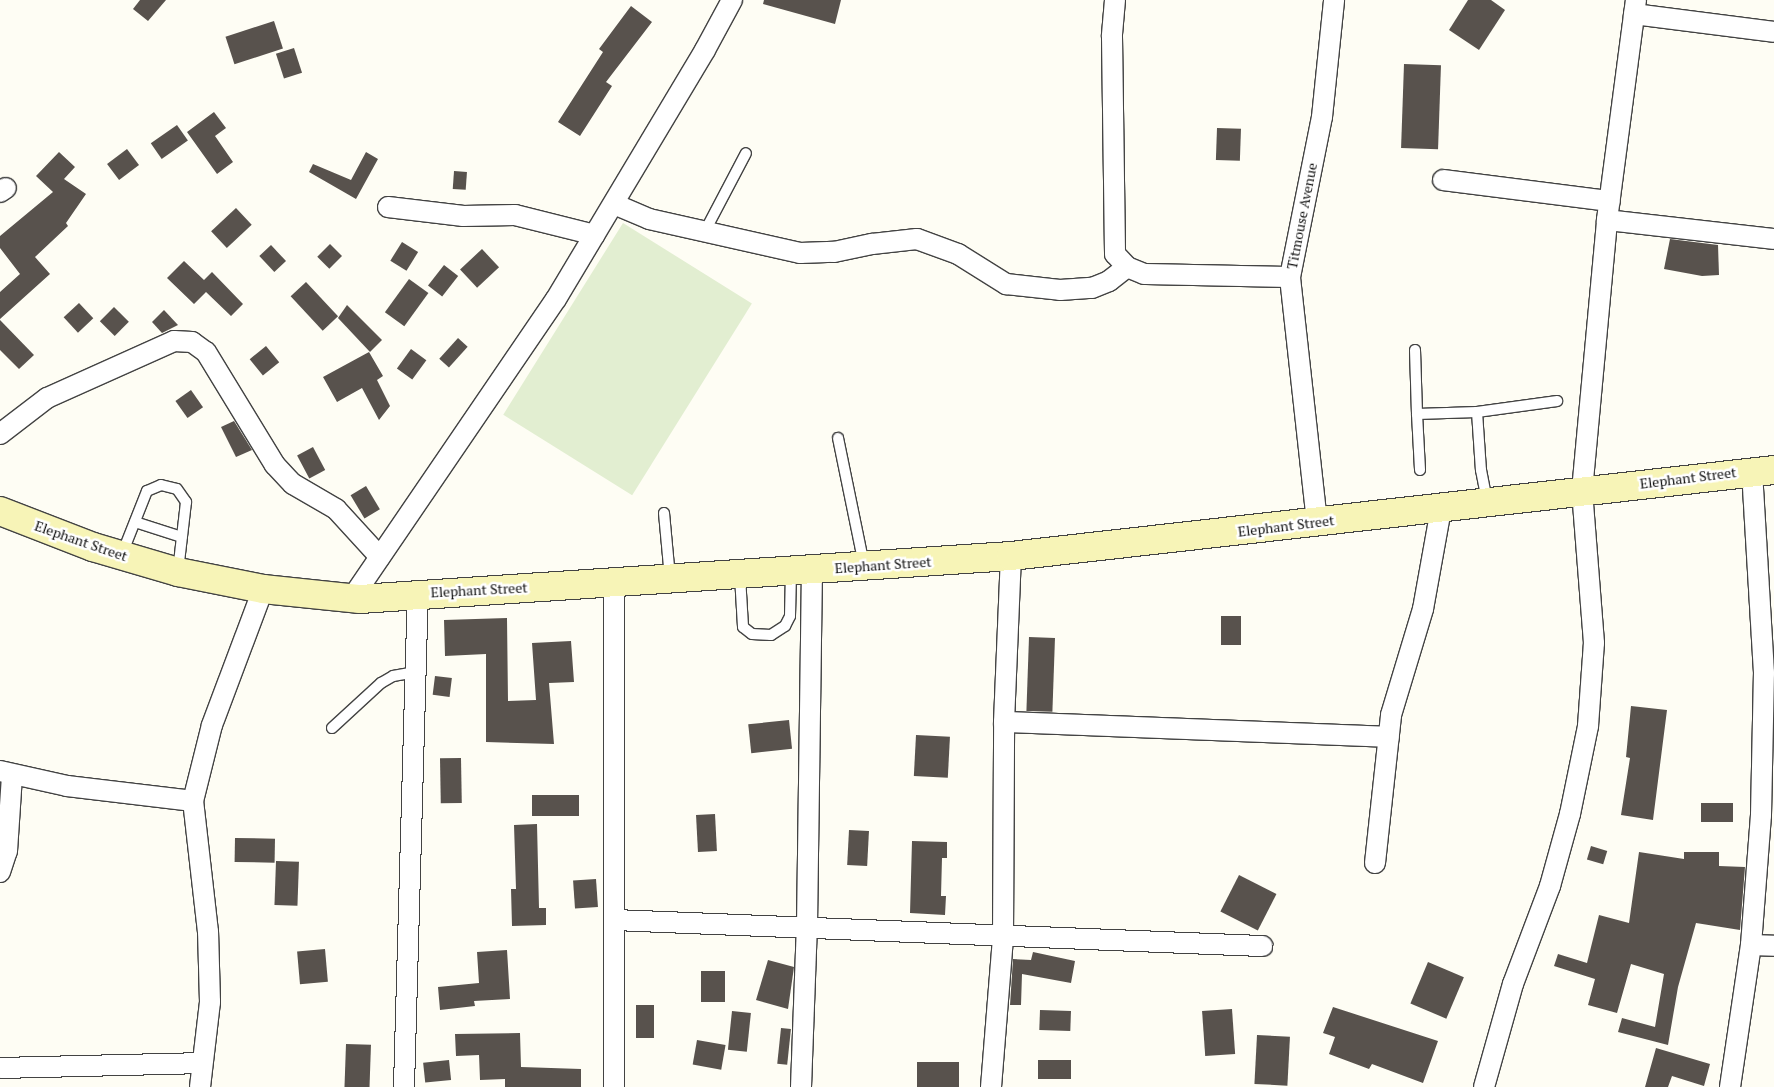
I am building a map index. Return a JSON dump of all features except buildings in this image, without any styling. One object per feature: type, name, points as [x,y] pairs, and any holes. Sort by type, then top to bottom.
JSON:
[{"type":"main road","name":"Elephant Street","points":[[0,511],[58,535],[178,572],[263,589],[352,598],[740,575],[1011,556],[1441,509],[1763,470]]},
{"type":"street","points":[[352,598],[556,299],[614,204],[732,0]]},
{"type":"street","points":[[1114,0],[1112,37],[1115,254],[1127,266],[1144,274],[1290,277]]},
{"type":"street","name":"Titmouse Avenue","points":[[1317,522],[1290,277],[1322,117],[1334,0]]},
{"type":"street","points":[[1484,1087],[1513,984],[1550,886],[1570,814],[1588,726],[1594,643],[1582,491],[1609,211],[1635,7],[1774,32]]},
{"type":"street","points":[[1444,180],[1774,239]]},
{"type":"street","points":[[614,204],[649,219],[704,233],[800,253],[834,252],[872,244],[917,239],[958,254],[1006,284],[1060,290],[1092,288],[1110,281],[1127,266]]},
{"type":"street","points":[[388,207],[463,216],[515,215],[595,235]]},
{"type":"street","points":[[0,434],[47,398],[174,342],[192,342],[206,352],[275,465],[293,484],[336,509],[380,557]]},
{"type":"street","points":[[1730,1087],[1768,815],[1769,674],[1763,470]]},
{"type":"street","points":[[1375,863],[1391,715],[1423,609],[1441,509]]},
{"type":"street","points":[[991,1087],[1003,937],[1004,722],[1011,556]]},
{"type":"street","points":[[801,571],[807,926],[801,1087]]},
{"type":"street","points":[[614,582],[614,1087]]},
{"type":"street","points":[[200,1087],[201,1063],[210,1002],[208,932],[193,801],[212,725],[263,589]]},
{"type":"street","points":[[404,1087],[418,594]]},
{"type":"street","points":[[1004,722],[1389,737]]},
{"type":"street","points":[[0,872],[7,851],[6,773],[67,786],[193,801]]},
{"type":"street","points":[[614,920],[807,926],[1003,937],[1262,946]]},
{"type":"street","points":[[1751,945],[1774,946]]},
{"type":"street","points":[[0,1068],[201,1063]]},
{"type":"lane","points":[[704,233],[746,153]]},
{"type":"lane","points":[[1415,350],[1420,470]]},
{"type":"lane","points":[[1417,414],[1477,412],[1556,401]]},
{"type":"lane","points":[[1477,412],[1481,470],[1487,503]]},
{"type":"lane","points":[[838,438],[865,566]]},
{"type":"lane","points":[[122,555],[147,491],[161,484],[177,489],[186,502],[178,572]]},
{"type":"lane","points":[[664,513],[671,579]]},
{"type":"lane","points":[[135,522],[182,537]]},
{"type":"lane","points":[[740,575],[743,627],[752,634],[771,635],[785,626],[790,616],[801,571]]},
{"type":"lane","points":[[332,728],[381,683],[416,672]]},
{"type":"green space","points":[[623,223],[752,304],[632,495],[503,415]]}]
